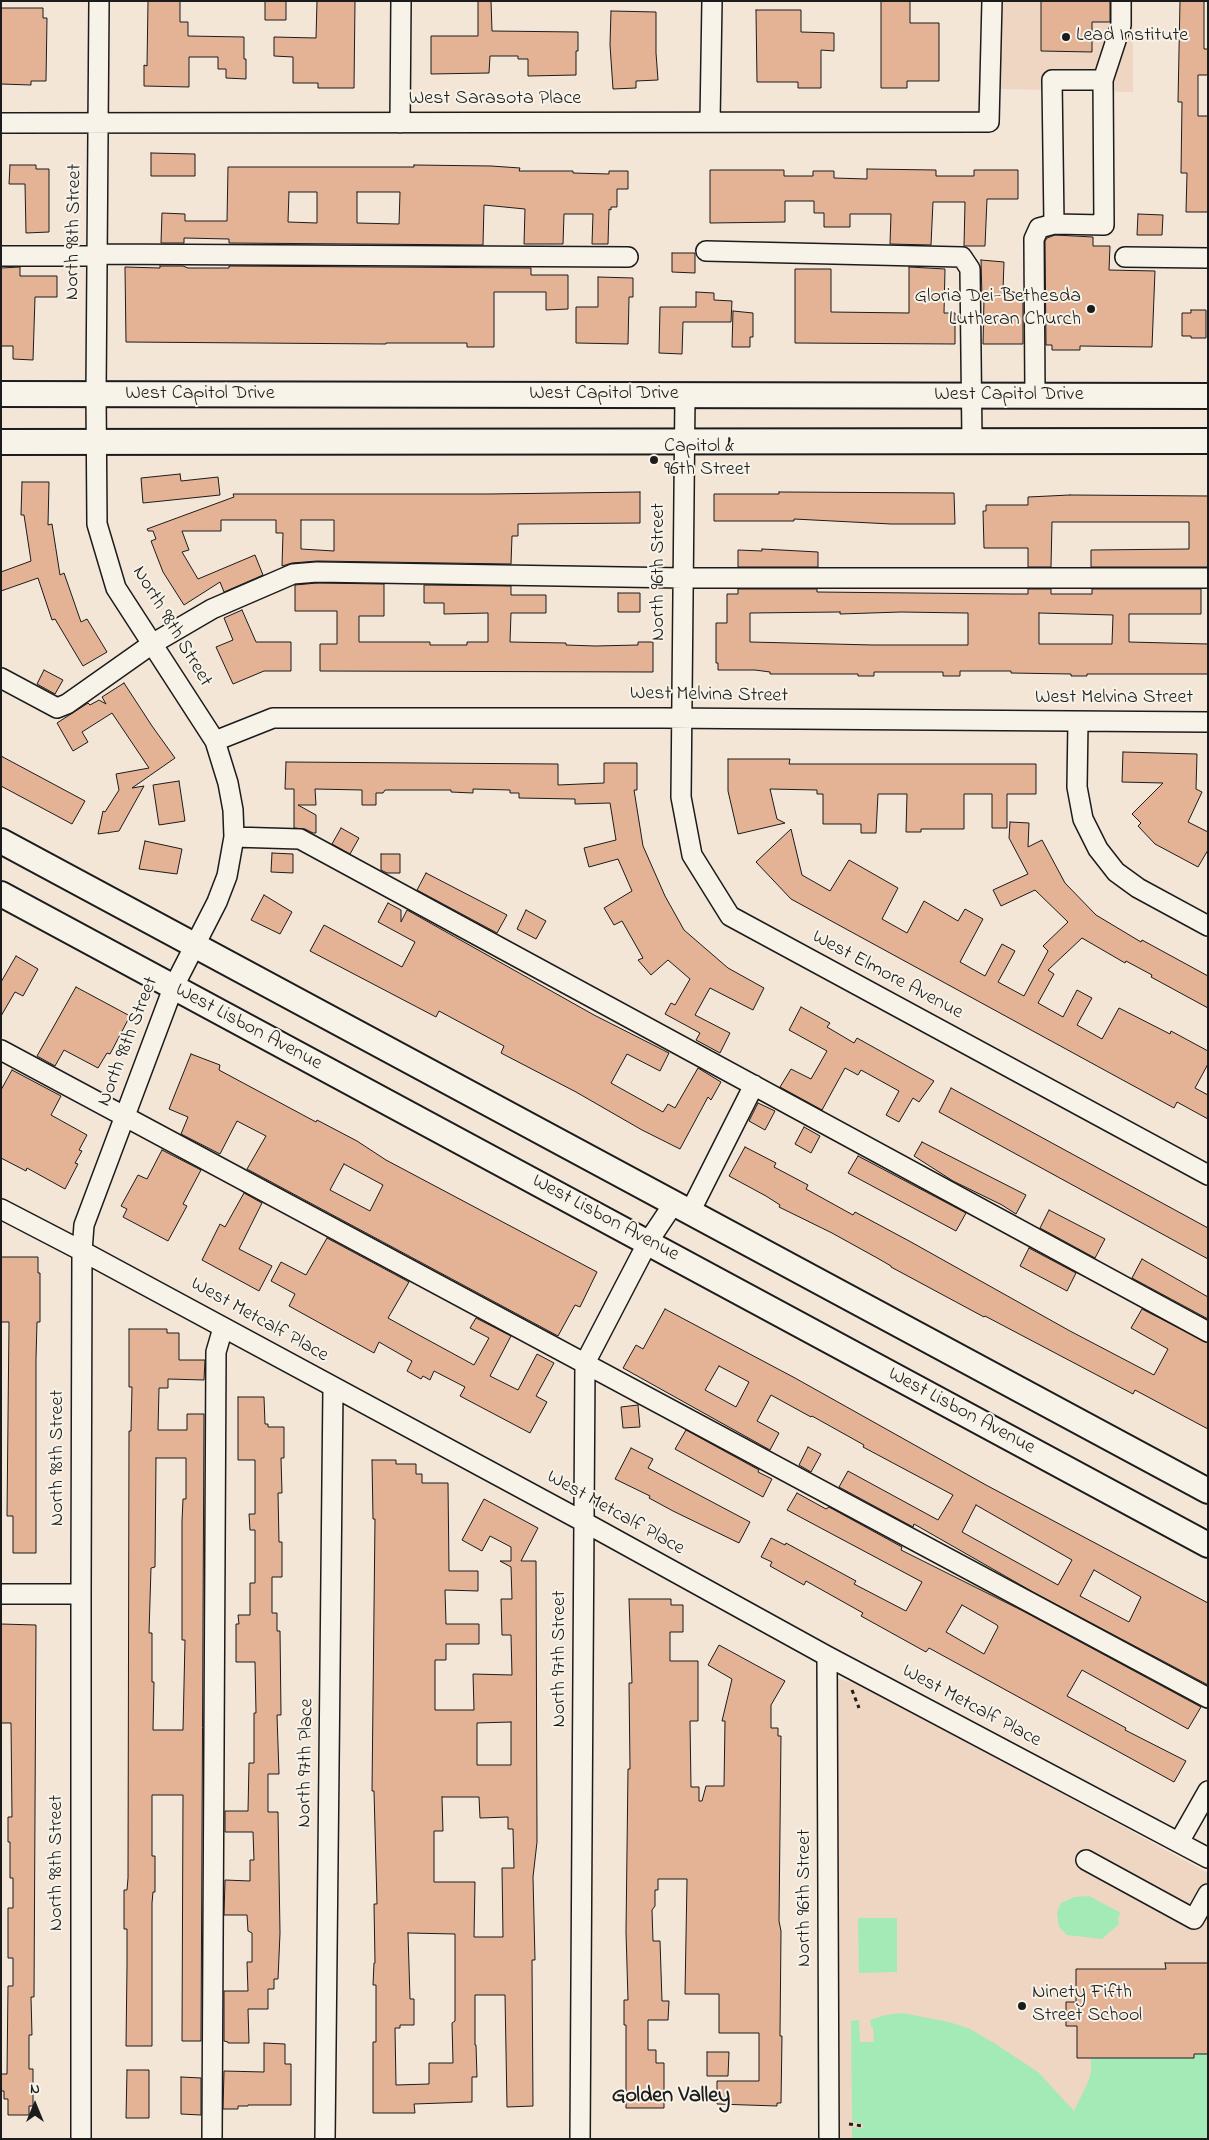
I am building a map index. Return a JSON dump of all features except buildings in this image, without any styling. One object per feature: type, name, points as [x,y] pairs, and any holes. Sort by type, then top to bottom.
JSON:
[{"type":"main road","name":"West Capitol Drive","points":[[1,394],[1208,396]]},
{"type":"main road","points":[[1,442],[1208,441]]},
{"type":"main road","points":[[1,841],[1208,1491]]},
{"type":"main road","name":"West Lisbon Avenue","points":[[1,894],[1208,1546]]},
{"type":"street","name":"North 98th Street","points":[[80,2139],[82,1251],[84,1225],[173,988],[227,876],[234,838],[230,792],[215,741],[116,588],[97,524],[99,1]]},
{"type":"street","points":[[400,123],[401,1]]},
{"type":"street","points":[[710,121],[712,1]]},
{"type":"street","name":"West Sarasota Place","points":[[1,123],[989,122],[992,1]]},
{"type":"street","points":[[1036,396],[1034,239],[1039,228],[1054,224],[1104,225],[1103,80],[1121,25],[1121,1]]},
{"type":"street","points":[[1054,224],[1052,80],[1103,80]]},
{"type":"street","points":[[706,251],[962,258],[970,269],[972,441]]},
{"type":"street","points":[[1,256],[628,258]]},
{"type":"street","points":[[1125,257],[1208,258]]},
{"type":"street","name":"North 96th Street","points":[[682,718],[684,395]]},
{"type":"street","points":[[1,678],[57,708],[67,704],[152,644],[212,609],[292,574],[317,572],[683,578],[1208,578]]},
{"type":"street","name":"West Melvina Street","points":[[215,741],[273,718],[682,718],[1208,722]]},
{"type":"street","name":"West Elmore Avenue","points":[[682,718],[681,797],[692,855],[730,916],[1208,1175]]},
{"type":"street","points":[[1078,722],[1077,787],[1083,819],[1098,849],[1116,872],[1138,888],[1208,926]]},
{"type":"street","points":[[234,838],[300,839],[1208,1332]]},
{"type":"street","points":[[1,1050],[1208,1698]]},
{"type":"street","name":"North 97th Street","points":[[580,2139],[585,1363],[648,1242],[682,1207],[754,1085]]},
{"type":"street","name":"West Metcalf Place","points":[[1,1209],[584,1522],[827,1656],[1208,1858]]},
{"type":"street","points":[[212,2139],[216,1352],[223,1328]]},
{"type":"street","name":"North 97th Place","points":[[325,2139],[333,1388]]},
{"type":"street","points":[[1,1594],[81,1594]]},
{"type":"street","name":"North 96th Street","points":[[827,1656],[828,2139]]},
{"type":"street","points":[[1179,1842],[1208,1790]]},
{"type":"street","points":[[1086,1860],[1194,1919],[1208,1894]]},
{"type":"path","points":[[852,1689],[859,1708]]},
{"type":"path","points":[[849,2124],[863,2126]]},
{"type":"shaded area","points":[[1002,1],[1133,1],[1133,92],[1000,89]]},
{"type":"shaded area","name":"Ninety Fifth Street School","points":[[827,1676],[861,1684],[1208,1873],[1208,2139],[838,2139]]},
{"type":"green space","points":[[1089,1896],[1121,1913],[1118,1917],[1119,1924],[1102,1939],[1067,1935],[1059,1927],[1057,1913],[1061,1903],[1074,1897]]},
{"type":"green space","points":[[858,1918],[897,1918],[897,1972],[859,1973]]},
{"type":"green space","points":[[902,2013],[949,2022],[970,2029],[1038,2072],[1074,2111],[1088,2082],[1091,2072],[1091,2058],[1193,2058],[1196,2054],[1208,2054],[1208,2139],[852,2139],[852,2127],[863,2128],[863,2124],[852,2122],[851,2021],[859,2020],[860,2042],[874,2042],[873,2028],[870,2020],[885,2015]]},
{"type":"place","name":"Lead Institute","points":[[1066,37]]},
{"type":"place","name":"Gloria Dei-Bethesda Lutheran Church","points":[[1091,309]]},
{"type":"place","name":"Capitol & 96th Street","points":[[654,460]]},
{"type":"place","name":"Ninety Fifth Street School","points":[[1022,2006]]},
{"type":"district","name":"Golden Valley","points":[[671,2097]]}]
